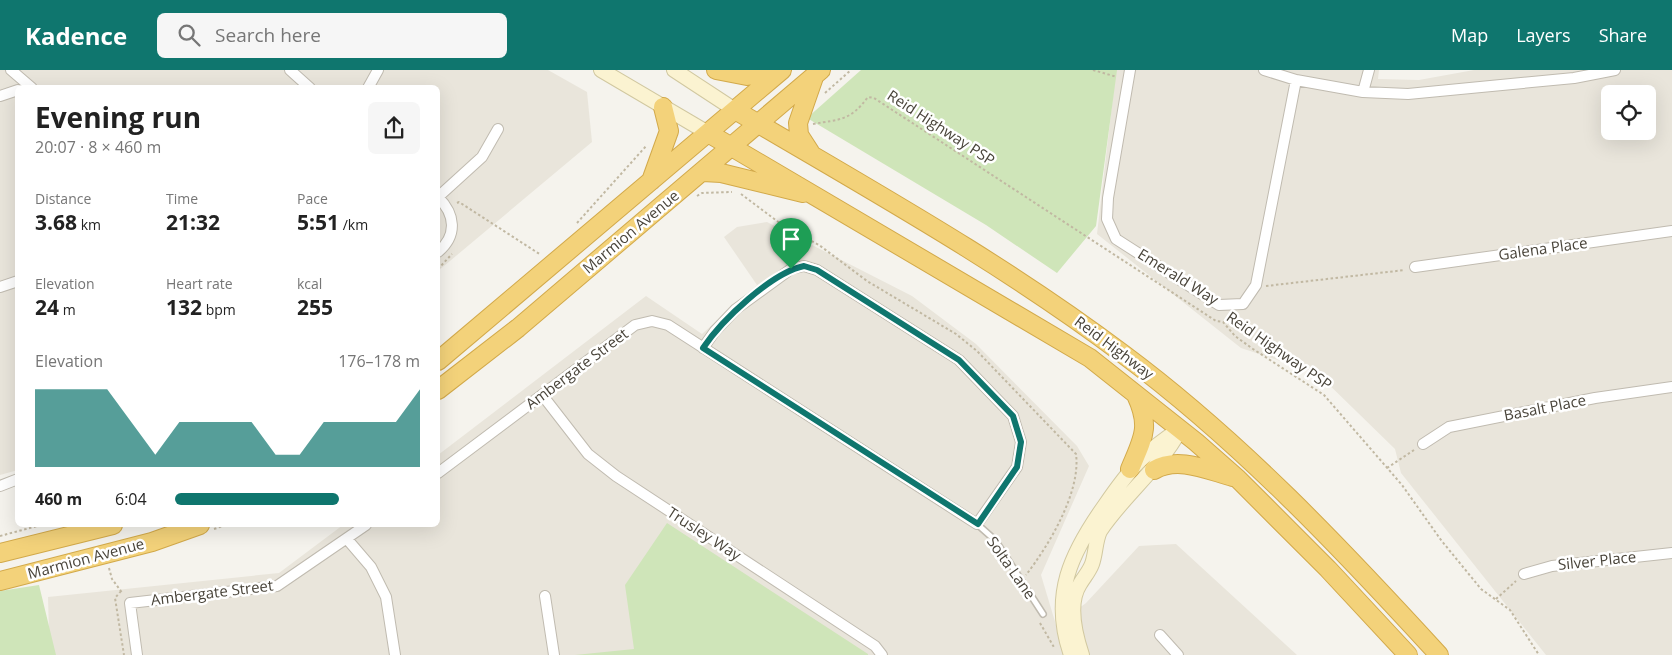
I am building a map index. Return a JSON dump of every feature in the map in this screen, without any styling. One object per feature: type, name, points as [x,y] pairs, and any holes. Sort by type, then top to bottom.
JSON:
[{"type":"highway","points":[[716,70],[747,76],[781,70]]},
{"type":"highway","name":"Marmion Avenue","points":[[440,359],[781,70]]},
{"type":"highway","points":[[812,156],[799,135],[798,123],[818,73]]},
{"type":"highway","name":"Marmion Avenue","points":[[440,389],[485,355],[818,73]]},
{"type":"highway","points":[[651,182],[669,131],[664,107]]},
{"type":"highway","name":"Reid Highway","points":[[735,110],[1045,297],[1125,356],[1239,450],[1329,538],[1439,655]]},
{"type":"highway","name":"Reid Highway","points":[[708,133],[820,197],[1073,348],[1134,392],[1238,479],[1328,569],[1408,655]]},
{"type":"highway","points":[[703,172],[721,173],[820,197]]},
{"type":"highway","points":[[1125,356],[1142,380],[1169,408],[1180,429],[1239,450]]},
{"type":"highway","points":[[1130,469],[1144,436],[1145,420],[1134,392]]},
{"type":"highway","points":[[1154,470],[1168,463],[1182,464],[1238,479]]},
{"type":"highway","name":"Marmion Avenue","points":[[0,553],[105,527]]},
{"type":"highway","name":"Marmion Avenue","points":[[0,580],[152,542],[194,527]]},
{"type":"main road","points":[[601,70],[708,133]]},
{"type":"main road","points":[[674,70],[735,110]]},
{"type":"main road","points":[[1071,655],[1065,632],[1063,603],[1066,576],[1076,550],[1086,531],[1130,469],[1153,447],[1180,429]]},
{"type":"main road","points":[[1082,655],[1074,624],[1074,609],[1079,584],[1092,565],[1096,540],[1108,519],[1154,470],[1171,447],[1180,429]]},
{"type":"street","points":[[11,70],[27,85]]},
{"type":"street","points":[[290,70],[307,85]]},
{"type":"street","points":[[370,85],[378,70]]},
{"type":"street","points":[[1264,70],[1296,80],[1363,92],[1408,94],[1574,78],[1614,70]]},
{"type":"street","points":[[1363,92],[1369,70]]},
{"type":"street","name":"Emerald Way","points":[[1130,75],[1108,198],[1107,219],[1116,239],[1219,305],[1243,304],[1256,285],[1296,80]]},
{"type":"street","points":[[0,96],[15,91]]},
{"type":"street","points":[[440,195],[482,157],[498,129]]},
{"type":"street","points":[[440,199],[448,208],[452,224],[441,249]]},
{"type":"street","name":"Galena Place","points":[[1415,267],[1672,231]]},
{"type":"street","points":[[703,348],[715,331],[736,309],[791,269],[804,266],[817,270],[959,360],[1013,416],[1021,442],[1017,467],[978,524]]},
{"type":"street","points":[[0,287],[15,282]]},
{"type":"street","name":"Ambergate Street","points":[[440,472],[635,325],[652,321],[668,325],[978,524]]},
{"type":"street","name":"Basalt Place","points":[[1423,444],[1449,426],[1595,398],[1672,387]]},
{"type":"street","name":"Trusley Way","points":[[543,396],[588,454],[616,476],[875,646],[882,655]]},
{"type":"street","points":[[0,486],[15,480]]},
{"type":"street","name":"Ambergate Street","points":[[137,655],[130,603],[277,586],[363,527]]},
{"type":"street","points":[[347,539],[371,567],[386,596],[395,655]]},
{"type":"street","name":"Silver Place","points":[[1524,574],[1552,566],[1672,553]]},
{"type":"street","points":[[545,596],[554,655]]},
{"type":"street","points":[[1160,635],[1178,655]]},
{"type":"lane","name":"Solta Lane","points":[[978,524],[995,540],[1043,614]]},
{"type":"path","points":[[823,95],[851,70]]},
{"type":"path","points":[[1093,70],[1130,75]]},
{"type":"path","name":"Reid Highway PSP","points":[[813,116],[810,124],[848,118],[859,109],[868,97],[874,98],[1216,321],[1223,322],[1235,336],[1324,395],[1388,468],[1446,547],[1481,589],[1510,610],[1539,655]]},
{"type":"path","points":[[577,223],[648,144]]},
{"type":"path","points":[[456,204],[459,202],[543,256]]},
{"type":"path","points":[[1256,285],[1270,286],[1401,272],[1415,267]]},
{"type":"path","points":[[1388,468],[1423,444]]},
{"type":"path","points":[[0,536],[34,527]]},
{"type":"path","points":[[1496,599],[1524,574]]},
{"type":"path","points":[[121,591],[115,598],[124,655]]},
{"type":"shaded area","points":[[0,70],[548,70],[587,92],[592,142],[440,269],[440,85],[15,85],[15,471],[0,475]]},
{"type":"shaded area","points":[[1116,70],[1379,70],[1378,79],[1419,80],[1474,70],[1672,70],[1672,655],[1546,655],[1401,473],[1395,449],[1317,373],[1241,348],[1097,234]]},
{"type":"shaded area","points":[[767,222],[912,296],[976,344],[1077,446],[1089,466],[1041,575],[1056,625],[1086,603],[1139,546],[1176,544],[1297,655],[53,655],[49,634],[48,597],[279,573],[340,527],[440,527],[440,453],[646,296],[702,334],[757,285],[724,237],[737,227]]},
{"type":"green space","points":[[861,70],[1117,70],[1096,226],[1057,273],[986,225],[807,118]]},
{"type":"green space","points":[[667,523],[868,655],[575,655],[634,649],[625,585]]},
{"type":"green space","points":[[39,585],[56,655],[0,655],[0,591]]},
{"type":"route","points":[[804,266],[817,270],[959,360],[1013,416],[1021,442],[1017,467],[978,524],[703,348],[715,331],[736,309],[791,269],[804,266]]}]
